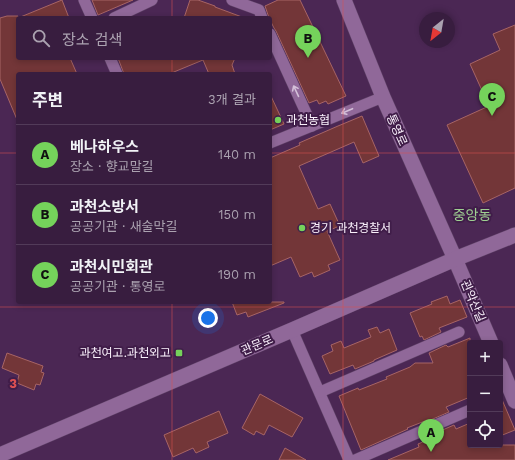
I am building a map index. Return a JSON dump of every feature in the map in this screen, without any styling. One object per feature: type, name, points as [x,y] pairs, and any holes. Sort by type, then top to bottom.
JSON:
[{"type":"street","points":[[84,0],[91,16]]},
{"type":"street","points":[[118,16],[152,0]]},
{"type":"street","points":[[232,0],[259,10],[261,16]]},
{"type":"street","name":"통영로","points":[[344,0],[383,97],[455,259]]},
{"type":"street","points":[[272,38],[312,126]]},
{"type":"street","points":[[111,60],[116,72]]},
{"type":"street","points":[[272,143],[383,97]]},
{"type":"street","name":"관문로","points":[[0,455],[455,259],[515,236]]},
{"type":"street","name":"관악산길","points":[[455,259],[489,340]]},
{"type":"street","points":[[292,330],[349,460]]},
{"type":"street","points":[[320,392],[459,332]]},
{"type":"street","points":[[503,372],[515,401]]},
{"type":"street","points":[[356,460],[467,411]]},
{"type":"building","points":[[62,0],[68,16],[23,16]]},
{"type":"building","points":[[92,0],[133,0],[98,15]]},
{"type":"building","points":[[190,0],[198,0],[239,16],[185,16]]},
{"type":"building","points":[[278,0],[300,0],[346,96],[328,104],[326,101],[319,104],[317,100],[309,103],[272,24],[272,16],[268,16],[265,6]]},
{"type":"building","points":[[16,16],[16,60],[71,60],[76,72],[16,72],[16,117],[0,79],[0,18]]},
{"type":"building","points":[[515,25],[515,188],[483,203],[447,125],[489,106],[470,64],[500,50],[493,34]]},
{"type":"building","points":[[119,60],[203,60],[174,72],[123,72]]},
{"type":"building","points":[[203,60],[234,60],[232,65],[234,72],[208,72]]},
{"type":"building","points":[[272,98],[284,124],[272,129]]},
{"type":"building","name":"경기 과천경찰서","points":[[362,116],[379,156],[363,163],[354,142],[299,166],[318,209],[330,204],[340,226],[327,231],[340,260],[328,265],[330,270],[314,277],[312,272],[300,277],[291,257],[272,265],[272,157],[300,145],[299,143]]},
{"type":"building","points":[[447,296],[450,304],[460,300],[467,317],[439,328],[441,332],[424,340],[422,336],[420,337],[410,313],[432,304],[431,302]]},
{"type":"building","points":[[272,302],[284,302],[248,317],[246,312],[237,315],[233,304],[272,304]]},
{"type":"building","points":[[377,327],[380,333],[389,329],[397,350],[355,369],[353,365],[330,374],[322,356],[333,351],[331,345],[341,341],[344,348],[371,337],[368,330]]},
{"type":"building","points":[[470,338],[470,340],[467,340],[467,398],[446,407],[449,412],[407,428],[408,429],[361,450],[339,396],[387,379],[386,377],[410,367],[415,363],[433,363],[429,353],[446,345],[448,347]]},
{"type":"building","points":[[7,353],[43,366],[41,372],[44,373],[40,385],[36,384],[34,390],[17,383],[19,375],[2,368]]},
{"type":"building","points":[[260,394],[303,418],[292,437],[269,425],[264,435],[256,431],[254,435],[242,428]]},
{"type":"building","points":[[503,402],[515,430],[503,435]]},
{"type":"building","points":[[219,411],[228,433],[207,442],[209,447],[196,453],[193,448],[173,457],[164,435]]},
{"type":"building","points":[[467,424],[467,448],[503,448],[503,445],[515,445],[515,460],[388,460],[419,447],[418,444],[432,438],[431,435],[454,425],[456,429]]},
{"type":"building","points":[[285,448],[306,460],[279,460]]},
{"type":"place","name":"과천소방서","points":[[308,58]]},
{"type":"place","name":"과천시민회관","points":[[492,116]]},
{"type":"place","name":"과천농협","points":[[278,120]]},
{"type":"place","name":"경기 과천경찰서","points":[[302,228]]},
{"type":"place","name":"과천여고.과천외고","points":[[179,353]]},
{"type":"place","name":"베나하우스","points":[[431,452]]},
{"type":"district","name":"중앙동","points":[[472,215]]}]
